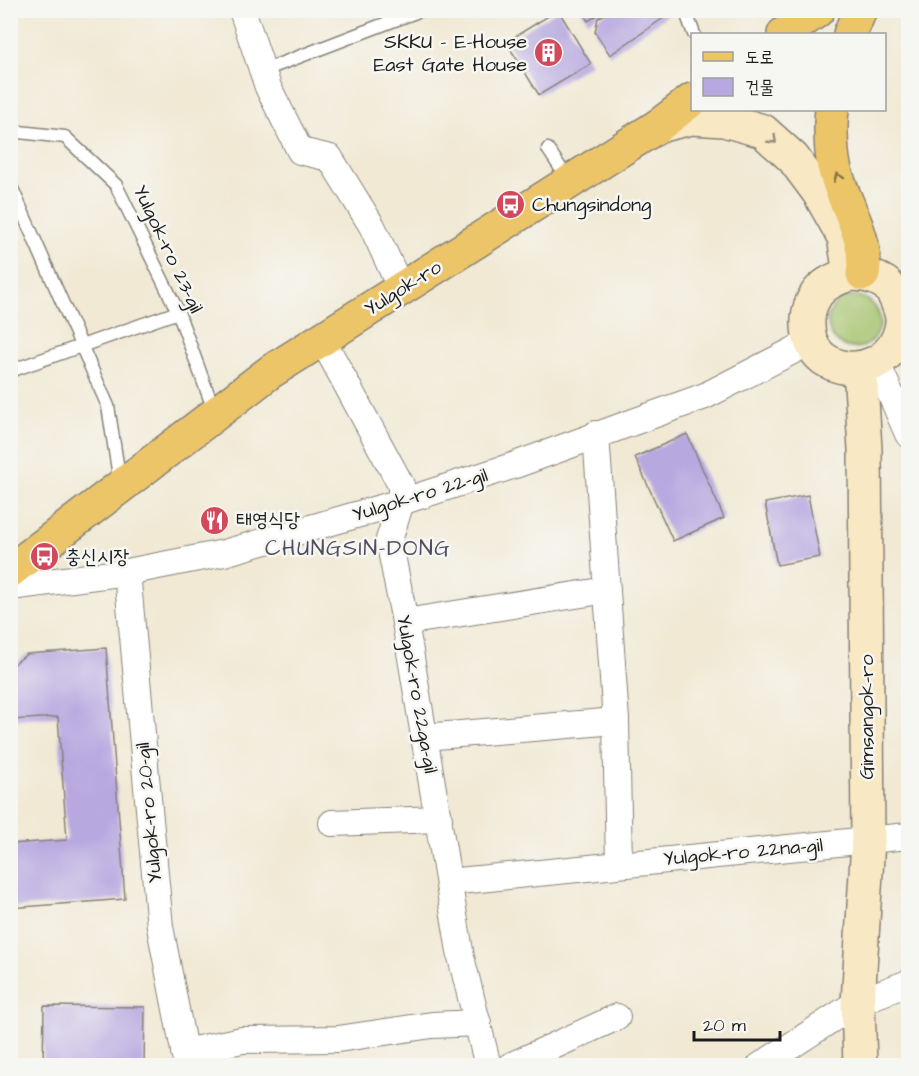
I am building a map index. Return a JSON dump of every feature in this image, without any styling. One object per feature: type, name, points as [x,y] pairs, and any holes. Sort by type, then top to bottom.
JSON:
[{"type":"main road","points":[[785,33],[818,10]]},
{"type":"main road","points":[[850,33],[860,10]]},
{"type":"main road","name":"Yulgok-ro","points":[[10,571],[270,372],[658,126],[691,101]]},
{"type":"main road","points":[[832,111],[834,165],[858,231],[865,264],[857,274]]},
{"type":"street","points":[[242,10],[262,71],[300,150],[330,158],[372,226],[401,289]]},
{"type":"street","points":[[658,126],[691,118],[724,120],[763,131],[793,158],[819,193],[844,237],[857,274]]},
{"type":"street","points":[[857,274],[887,284],[904,305],[902,323],[893,348],[868,365],[842,368],[824,359],[810,342],[807,318],[816,295],[832,280],[857,274]]},
{"type":"street","name":"Yulgok-ro 22ga-gil","points":[[322,339],[401,484],[401,502],[389,540],[405,622],[461,957],[488,1065]]},
{"type":"street","name":"Yulgok-ro 22-gil","points":[[10,587],[127,572],[224,553],[401,502],[514,465],[705,396],[810,342]]},
{"type":"street","points":[[868,365],[909,434]]},
{"type":"street","name":"Gimsangok-ro","points":[[860,1065],[858,1002],[868,841],[865,449],[868,365]]},
{"type":"street","points":[[596,434],[616,721],[619,864]]},
{"type":"street","name":"Yulgok-ro 20-gil","points":[[127,572],[159,927],[186,1059],[242,1040],[338,1039],[432,1025],[478,1023]]},
{"type":"street","points":[[405,622],[607,590]]},
{"type":"street","points":[[424,737],[616,721]]},
{"type":"street","points":[[332,823],[438,819]]},
{"type":"street","name":"Yulgok-ro 22na-gil","points":[[449,882],[909,836]]},
{"type":"street","points":[[760,1065],[858,1002],[909,983]]},
{"type":"street","points":[[510,1065],[617,1017]]},
{"type":"lane","points":[[262,71],[421,10]]},
{"type":"lane","points":[[685,10],[694,33]]},
{"type":"lane","name":"Yulgok-ro 23-gil","points":[[10,131],[65,137],[116,185],[178,312],[216,414]]},
{"type":"lane","points":[[548,149],[570,182]]},
{"type":"lane","points":[[10,184],[108,406],[120,487]]},
{"type":"lane","points":[[10,371],[178,312]]},
{"type":"green space","points":[[854,296],[864,298],[872,304],[878,312],[880,322],[878,332],[872,340],[864,346],[854,348],[844,346],[836,340],[830,332],[828,322],[830,312],[836,304],[844,298]]},
{"type":"building","name":"SKKU - E-House East Gate House","points":[[558,10],[591,64],[539,95],[506,42]]},
{"type":"building","points":[[581,10],[605,10],[588,21]]},
{"type":"building","points":[[612,10],[675,10],[610,55],[595,32],[598,18]]},
{"type":"building","points":[[687,434],[724,518],[673,541],[635,457]]},
{"type":"building","points":[[808,495],[820,557],[777,565],[765,503]]},
{"type":"building","points":[[106,648],[125,899],[10,908],[10,844],[67,840],[58,717],[10,720],[10,667],[27,654]]},
{"type":"building","points":[[44,1006],[145,1007],[144,1066],[43,1066]]},
{"type":"place","name":"SKKU - E-House East Gate House","points":[[548,53]]},
{"type":"place","name":"Chungsindong","points":[[511,205]]},
{"type":"place","name":"태영식당","points":[[215,520]]},
{"type":"place","name":"충신시장","points":[[44,557]]},
{"type":"district","name":"CHUNGSIN-DONG","points":[[358,548]]}]
